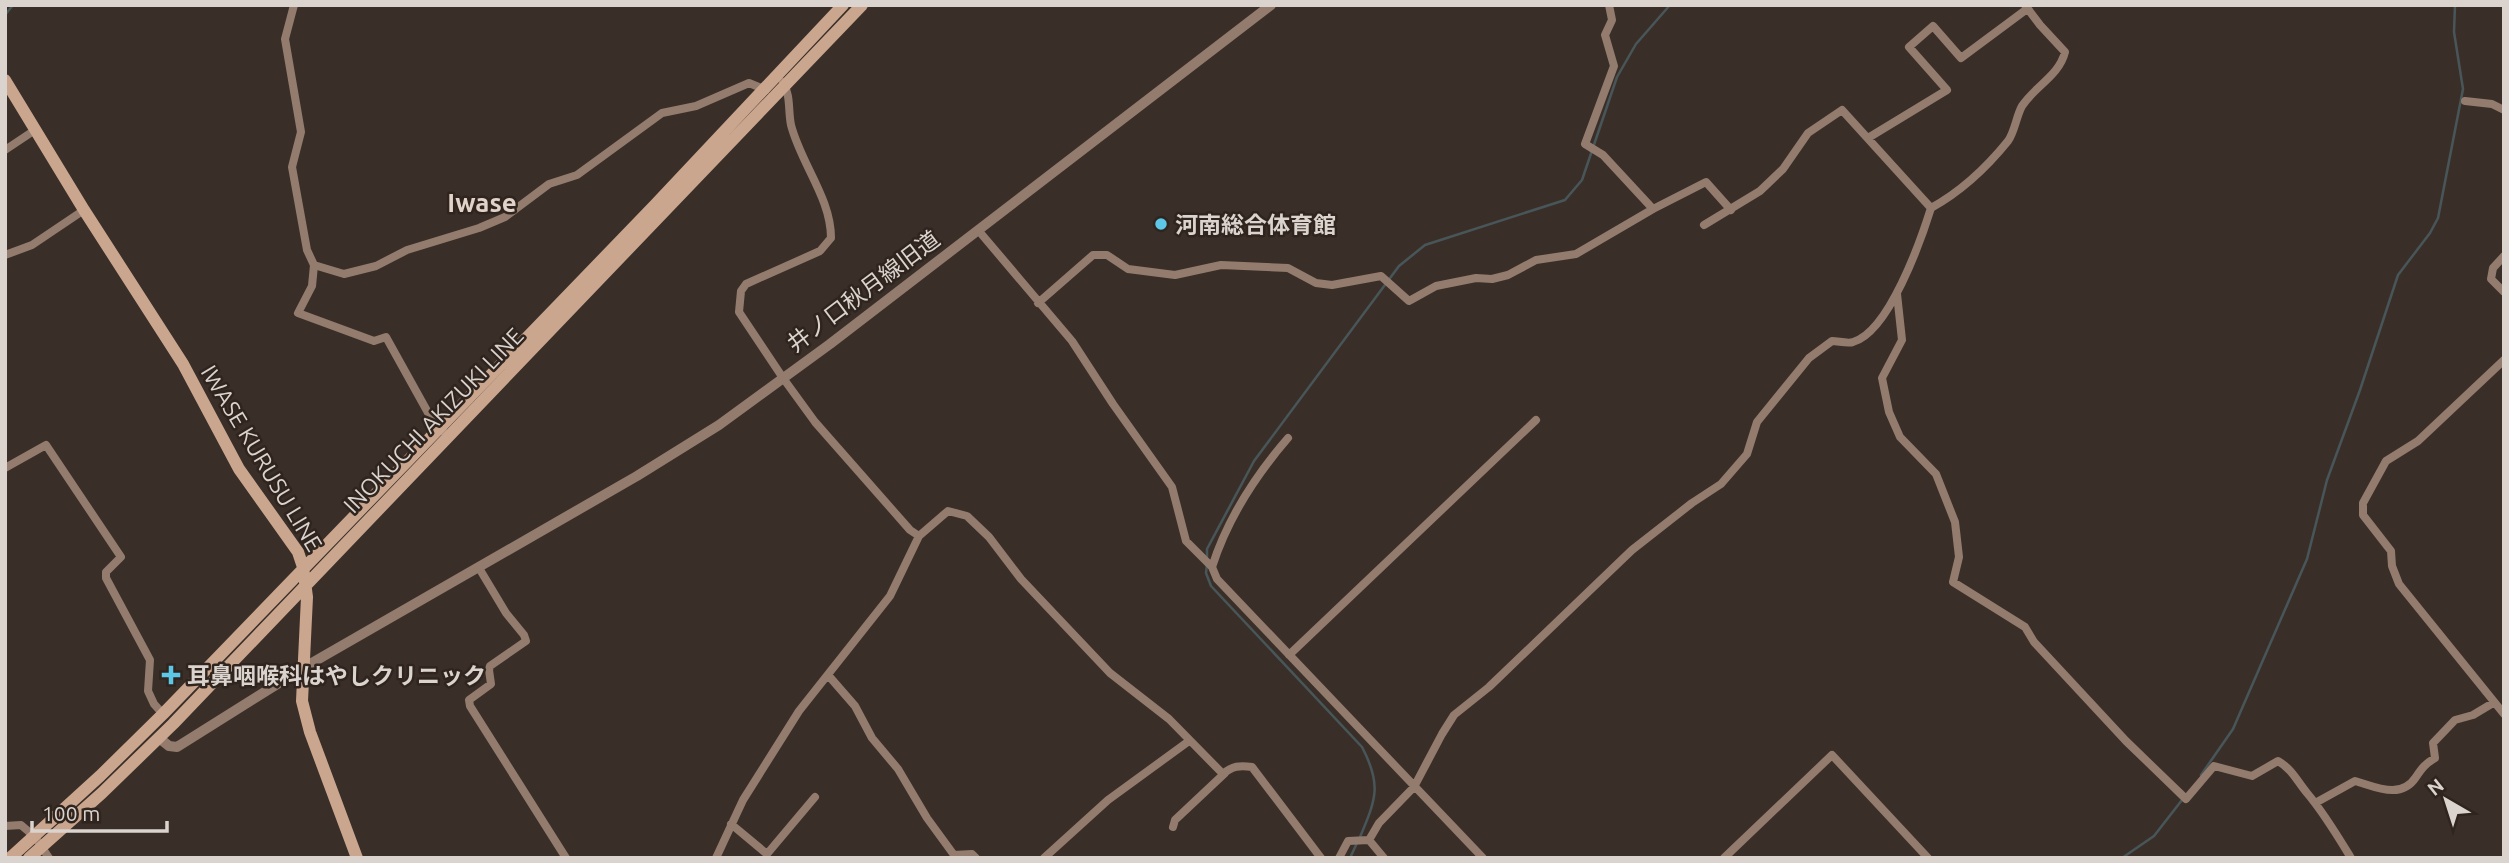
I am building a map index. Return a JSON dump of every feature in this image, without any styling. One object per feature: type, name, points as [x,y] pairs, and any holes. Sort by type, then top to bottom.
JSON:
[{"type":"main road","name":"INOKUCHI AKIZUKI LINE","points":[[29,858],[159,737],[844,5]]},
{"type":"main road","name":"INOKUCHI AKIZUKI LINE","points":[[10,858],[42,847],[163,714],[303,567],[444,432],[786,86],[862,5]]},
{"type":"main road","name":"IWASE KURUSU LINE","points":[[5,79],[84,211],[183,364],[239,469],[298,552],[307,597],[302,701],[310,732],[357,858]]},
{"type":"street","points":[[295,5],[285,39],[301,132],[292,167],[307,250],[314,265],[312,286],[298,313],[374,341],[386,337],[431,418],[444,432]]},
{"type":"street","name":"井ノ口秋月線旧道","points":[[919,536],[910,530],[815,422],[783,378],[1271,5]]},
{"type":"street","points":[[1609,5],[1612,20],[1605,35],[1614,66],[1585,144],[1603,155],[1653,209]]},
{"type":"street","points":[[1367,840],[1379,823],[1414,787],[1454,715],[1489,687],[1632,550],[1720,484],[1747,454],[1757,422],[1808,358],[1832,341],[1853,342],[1870,331],[1896,294],[1920,243],[1931,208],[1973,178],[2009,139],[2022,106],[2062,65],[2065,52],[2026,7],[1961,58],[1933,26],[1909,47],[1947,90],[1868,138]]},
{"type":"street","points":[[159,737],[169,746],[177,747],[303,668],[637,476],[719,425],[783,378],[739,312],[741,291],[746,285],[820,251],[831,238],[831,222],[796,145],[790,121],[789,96],[778,74]]},
{"type":"street","points":[[314,265],[344,274],[376,266],[407,250],[479,228],[505,216],[549,184],[577,175],[662,113],[696,106],[749,83],[766,90]]},
{"type":"street","points":[[2465,101],[2492,104],[2504,110]]},
{"type":"street","points":[[1704,225],[1760,191],[1783,169],[1808,133],[1842,110],[1931,208]]},
{"type":"street","points":[[5,150],[35,130]]},
{"type":"street","points":[[1038,303],[1093,255],[1107,255],[1128,268],[1175,275],[1221,265],[1288,268],[1316,283],[1332,285],[1381,276],[1409,302],[1436,286],[1476,278],[1492,279],[1508,275],[1536,260],[1576,254],[1706,182],[1731,210]]},
{"type":"street","points":[[5,255],[32,246],[84,211]]},
{"type":"street","points":[[978,230],[1072,341],[1172,487],[1186,541],[1212,567],[1217,579],[1483,858]]},
{"type":"street","points":[[2504,256],[2493,268],[2491,279],[2504,292]]},
{"type":"street","points":[[1896,294],[1902,340],[1882,378],[1889,412],[1900,437],[1936,474],[1955,522],[1959,557],[1953,582],[2025,627],[2034,642],[2126,741],[2186,799],[2214,766],[2252,776],[2278,761],[2290,768],[2317,803],[2351,858]]},
{"type":"street","points":[[2504,360],[2418,440],[2386,461],[2363,503],[2363,515],[2390,551],[2399,584],[2504,714]]},
{"type":"street","points":[[1289,655],[1536,420]]},
{"type":"street","points":[[1212,567],[1218,547],[1261,469],[1288,438]]},
{"type":"street","points":[[5,468],[46,444],[121,557],[106,572],[106,578],[150,660],[148,691],[163,714]]},
{"type":"street","points":[[716,858],[730,824],[799,711],[890,596],[919,536],[948,511],[967,516],[989,537],[1021,579],[1110,673],[1169,719],[1223,774],[1225,773]]},
{"type":"street","points":[[479,568],[506,614],[526,641],[490,666],[491,684],[469,700],[470,706],[566,858]]},
{"type":"street","points":[[828,675],[855,706],[872,738],[898,769],[927,818],[954,855],[972,853],[976,858]]},
{"type":"street","points":[[2317,803],[2355,780],[2392,792],[2405,787],[2415,779],[2422,766],[2435,758],[2433,743],[2455,720],[2473,715],[2493,703]]},
{"type":"street","points":[[1044,858],[1108,800],[1189,741]]},
{"type":"street","points":[[1724,858],[1832,755],[1928,858]]},
{"type":"street","points":[[1174,827],[1174,820],[1225,773],[1231,768],[1243,765],[1252,767],[1321,858]]},
{"type":"street","points":[[730,824],[766,854],[815,797]]},
{"type":"street","points":[[5,826],[21,825],[42,847]]},
{"type":"street","points":[[1339,858],[1348,841],[1367,840],[1384,858]]},
{"type":"waterway","points":[[5,15],[13,5]]},
{"type":"waterway","points":[[1207,557],[1207,549],[1254,461],[1399,266],[1425,245],[1565,200],[1582,180],[1617,77],[1636,44],[1670,5]]},
{"type":"waterway","points":[[2201,775],[2233,729],[2307,559],[2327,480],[2398,275],[2438,218],[2463,89],[2454,32],[2455,5]]},
{"type":"waterway","points":[[1207,564],[1206,573],[1211,586],[1362,747],[1372,772],[1374,792],[1370,812],[1360,837]]},
{"type":"waterway","points":[[2122,858],[2154,836],[2182,800]]},
{"type":"waterway","points":[[1350,858],[1357,843]]},
{"type":"place","name":"河南総合体育館","points":[[1161,224]]},
{"type":"place","name":"耳鼻咽喉科はやしクリニック","points":[[171,675]]},
{"type":"district","name":"Iwase","points":[[482,202]]}]
